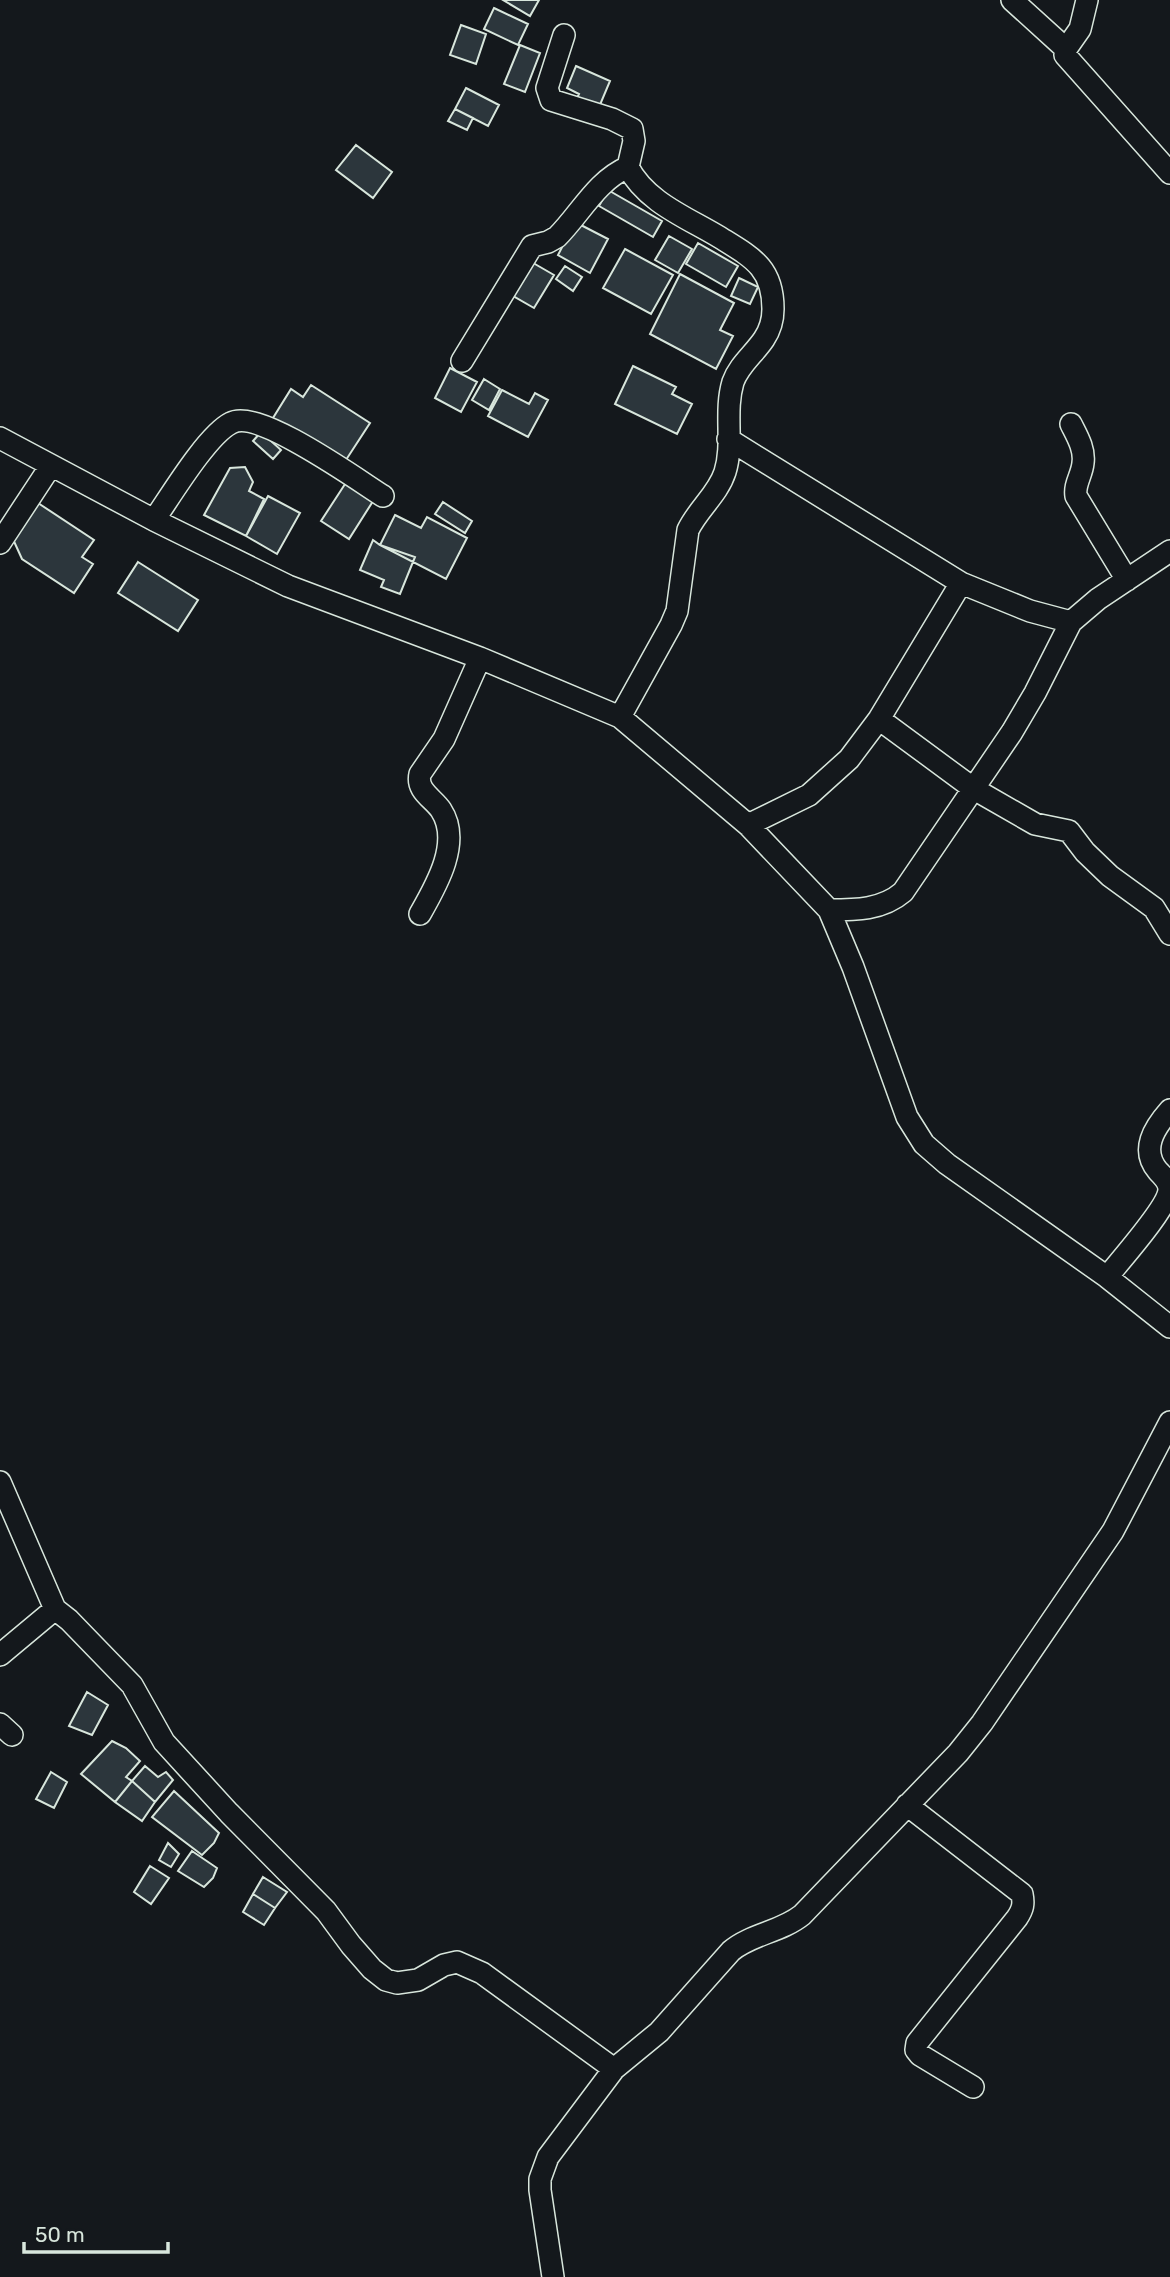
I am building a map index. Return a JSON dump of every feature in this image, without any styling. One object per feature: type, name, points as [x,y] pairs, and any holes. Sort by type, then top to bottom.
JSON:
[{"type":"street","points":[[1013,0],[1066,49]]},
{"type":"street","points":[[1087,0],[1080,29],[1066,49],[1065,55],[1170,173]]},
{"type":"street","points":[[564,35],[547,88],[551,100],[612,119],[632,129],[634,141],[628,167],[634,178],[647,192],[669,208],[753,258],[770,281],[773,317],[764,339],[735,377],[727,412],[728,439],[724,473],[688,530],[677,611],[620,717]]},
{"type":"street","points":[[462,361],[532,246],[557,237],[601,184],[614,173],[628,167]]},
{"type":"street","points":[[154,520],[188,470],[217,434],[227,425],[239,420],[256,422],[289,437],[383,496]]},
{"type":"street","points":[[1071,424],[1081,443],[1084,459],[1075,490],[1076,496],[1127,579]]},
{"type":"street","points":[[0,438],[50,467],[288,586],[480,658],[620,717],[748,825],[829,911],[853,967],[907,1117],[924,1144],[947,1164],[1107,1277],[1170,1327]]},
{"type":"street","points":[[728,439],[961,583],[1030,611],[1071,622]]},
{"type":"street","points":[[0,543],[50,467]]},
{"type":"street","points":[[829,911],[879,906],[904,892],[1035,693],[1071,622],[1127,579],[1170,551]]},
{"type":"street","points":[[748,825],[809,795],[849,759],[879,719],[961,583]]},
{"type":"street","points":[[420,914],[432,893],[449,842],[449,829],[441,811],[424,792],[418,779],[444,739],[480,658]]},
{"type":"street","points":[[879,719],[974,789],[1035,824],[1069,831],[1085,852],[1110,876],[1154,908],[1170,934]]},
{"type":"street","points":[[1107,1277],[1151,1222],[1169,1193],[1169,1186],[1153,1165],[1149,1152],[1154,1130],[1170,1110]]},
{"type":"street","points":[[553,2277],[540,2190],[543,2168],[548,2157],[614,2069],[659,2032],[736,1946],[792,1924],[958,1753],[982,1723],[1113,1531],[1170,1422]]},
{"type":"street","points":[[0,1482],[55,1609],[132,1685],[164,1742],[229,1813],[326,1911],[372,1969],[386,1980],[397,1983],[418,1980],[444,1965],[457,1962],[482,1973],[614,2069]]},
{"type":"street","points":[[0,1655],[55,1609]]},
{"type":"street","points":[[907,1805],[1022,1894],[1023,1910],[917,2043],[916,2050],[920,2055],[973,2087]]},
{"type":"building","points":[[503,0],[539,0],[530,16]]},
{"type":"building","points":[[494,8],[528,24],[518,45],[484,29]]},
{"type":"building","points":[[461,25],[486,34],[476,64],[450,55]]},
{"type":"building","points":[[520,45],[540,53],[525,92],[504,84]]},
{"type":"building","points":[[576,66],[610,81],[597,112],[575,102],[579,94],[567,88]]},
{"type":"building","points":[[466,88],[499,105],[488,126],[455,109]]},
{"type":"building","points":[[455,109],[473,118],[467,130],[448,121]]},
{"type":"building","points":[[356,145],[392,172],[373,198],[336,170]]},
{"type":"building","points":[[608,190],[662,221],[653,237],[599,206]]},
{"type":"building","points":[[575,222],[608,239],[590,273],[558,255]]},
{"type":"building","points":[[669,236],[692,249],[678,273],[655,260]]},
{"type":"building","points":[[698,243],[738,266],[726,287],[686,264]]},
{"type":"building","points":[[625,249],[673,275],[651,314],[603,288]]},
{"type":"building","points":[[528,260],[554,275],[534,308],[508,293]]},
{"type":"building","points":[[565,266],[582,277],[573,291],[556,279]]},
{"type":"building","points":[[680,274],[734,303],[720,330],[733,336],[716,369],[650,334]]},
{"type":"building","points":[[739,278],[758,287],[750,304],[731,296]]},
{"type":"building","points":[[633,366],[676,387],[672,394],[692,404],[677,434],[615,404]]},
{"type":"building","points":[[450,368],[477,382],[461,412],[435,398]]},
{"type":"building","points":[[484,379],[500,389],[489,410],[472,400]]},
{"type":"building","points":[[311,385],[370,423],[344,463],[273,418],[291,389],[303,397]]},
{"type":"building","points":[[502,390],[529,404],[535,393],[548,400],[528,437],[488,416]]},
{"type":"building","points":[[261,432],[281,450],[273,459],[253,441]]},
{"type":"building","points":[[245,467],[253,482],[249,491],[264,499],[246,536],[204,515],[230,468]]},
{"type":"building","points":[[347,481],[375,498],[349,539],[321,521]]},
{"type":"building","points":[[268,496],[300,513],[277,554],[246,536]]},
{"type":"building","points":[[35,501],[94,540],[82,557],[93,564],[74,593],[22,559],[12,537]]},
{"type":"building","points":[[443,502],[472,521],[465,533],[435,514]]},
{"type":"building","points":[[395,515],[421,528],[427,517],[467,538],[446,579],[380,545]]},
{"type":"building","points":[[373,540],[415,557],[400,594],[381,587],[384,580],[360,570]]},
{"type":"building","points":[[138,562],[198,600],[178,631],[118,593]]},
{"type":"building","points":[[87,1692],[108,1705],[92,1735],[69,1726]]},
{"type":"building","points":[[112,1741],[126,1748],[140,1761],[126,1777],[132,1781],[115,1802],[81,1774]]},
{"type":"building","points":[[145,1766],[158,1777],[166,1772],[173,1780],[155,1802],[132,1781]]},
{"type":"building","points":[[51,1772],[67,1782],[54,1808],[36,1799]]},
{"type":"building","points":[[132,1781],[155,1802],[142,1821],[115,1802]]},
{"type":"building","points":[[174,1791],[219,1833],[214,1843],[202,1855],[152,1817]]},
{"type":"building","points":[[168,1843],[179,1854],[171,1867],[159,1860]]},
{"type":"building","points":[[192,1851],[217,1868],[213,1878],[204,1887],[178,1871]]},
{"type":"building","points":[[150,1866],[169,1878],[151,1904],[134,1892]]},
{"type":"building","points":[[263,1877],[287,1892],[275,1908],[253,1894]]},
{"type":"building","points":[[253,1894],[275,1908],[264,1925],[243,1912]]}]
